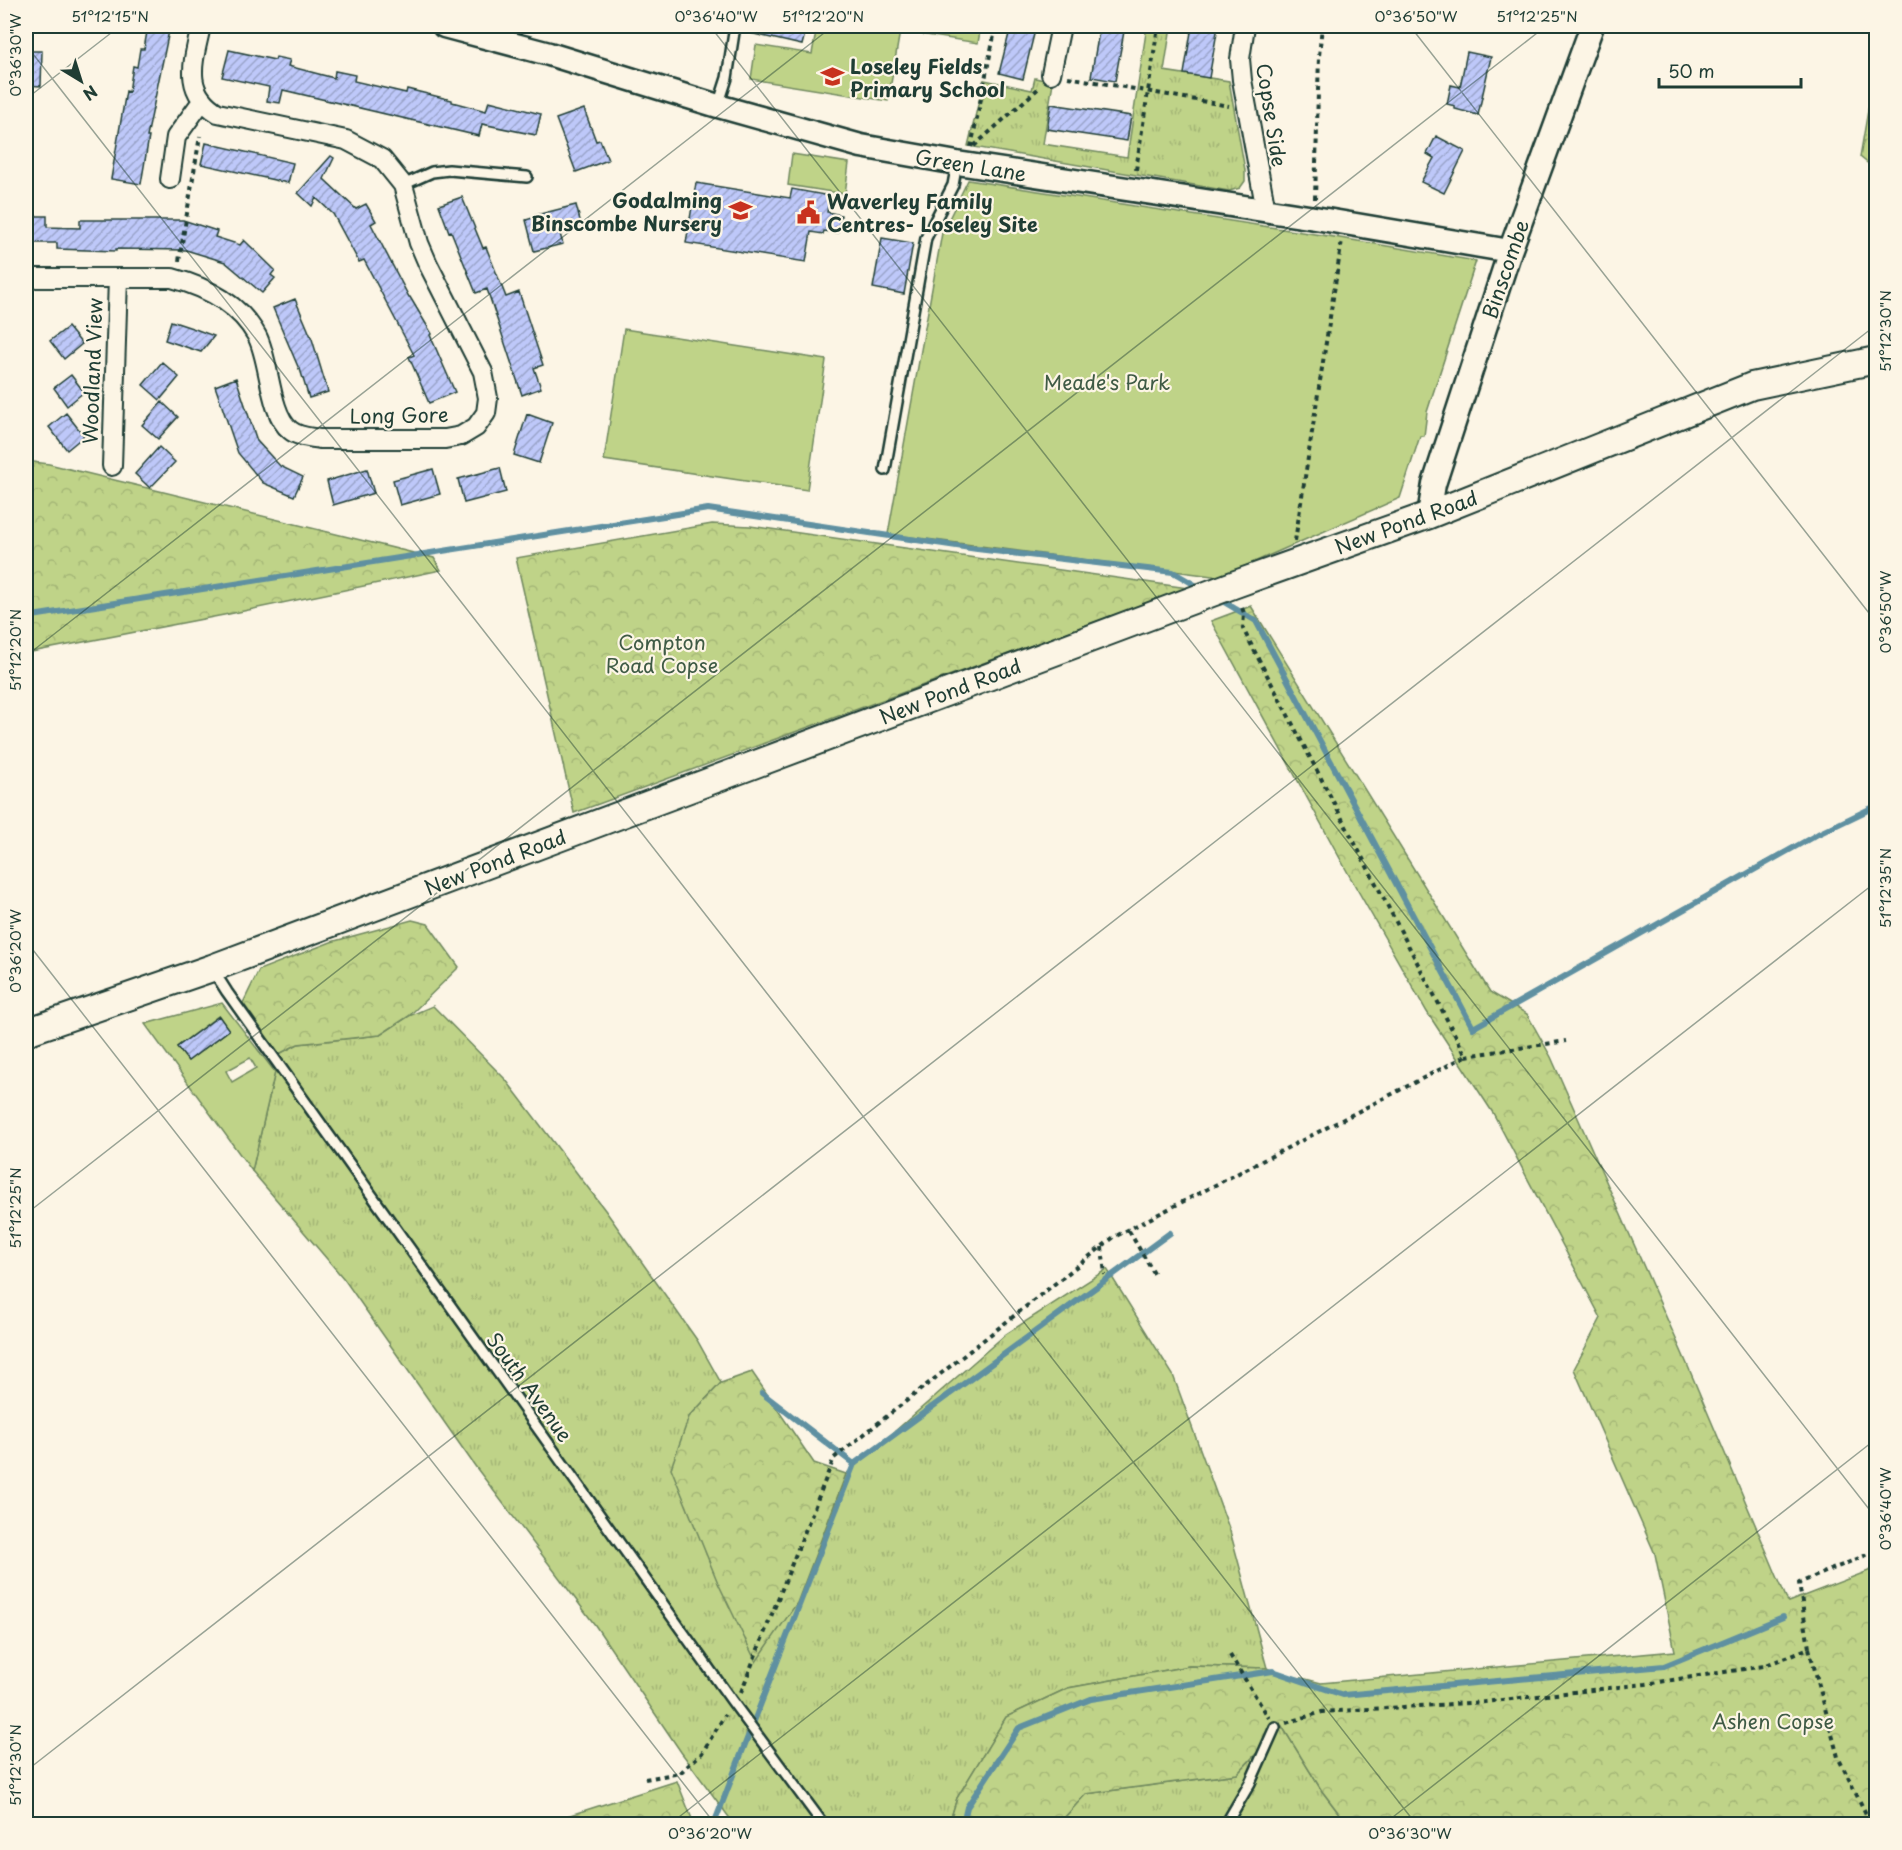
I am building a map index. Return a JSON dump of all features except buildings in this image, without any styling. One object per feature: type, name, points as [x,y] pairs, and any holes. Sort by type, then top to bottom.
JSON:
[{"type":"main road","name":"New Pond Road","points":[[26,1032],[212,968],[1302,560],[1430,515],[1752,386],[1876,360]]},
{"type":"street","points":[[170,179],[176,137],[204,103],[196,91],[193,80],[193,66],[201,26]]},
{"type":"street","name":"Green Lane","points":[[444,26],[549,54],[718,106],[861,146],[1510,251]]},
{"type":"street","points":[[1051,74],[1061,26]]},
{"type":"street","name":"Copse Side","points":[[1245,26],[1240,59],[1266,211]]},
{"type":"street","name":"Binscombe","points":[[1430,515],[1434,484],[1510,251],[1592,26]]},
{"type":"street","name":"Long Gore","points":[[26,278],[176,279],[192,283],[220,296],[241,316],[257,336],[281,420],[291,432],[320,439],[445,439],[461,436],[476,427],[486,413],[488,398],[483,372],[419,243],[403,185],[382,159],[346,140],[218,112],[204,103]]},
{"type":"street","name":"Woodland View","points":[[112,466],[118,278]]},
{"type":"lane","points":[[718,106],[727,78],[735,26]]},
{"type":"lane","points":[[885,470],[926,238],[953,185],[957,163]]},
{"type":"lane","points":[[403,185],[432,172],[449,170],[528,177]]},
{"type":"lane","name":"South Avenue","points":[[212,968],[226,992],[734,1703],[824,1824]]},
{"type":"lane","points":[[1226,1824],[1250,1783],[1275,1727]]},
{"type":"path","points":[[996,26],[971,149],[1033,95],[1051,74],[1247,109]]},
{"type":"path","points":[[1133,190],[1158,26]]},
{"type":"path","points":[[1314,218],[1318,56],[1322,26]]},
{"type":"path","points":[[176,279],[204,103]]},
{"type":"path","points":[[1302,560],[1294,546],[1342,240],[1338,222]]},
{"type":"path","points":[[1244,614],[1243,629],[1466,1056]]},
{"type":"path","points":[[645,1779],[680,1773],[702,1753],[734,1703],[834,1458],[843,1450],[1114,1237],[1466,1056],[1566,1041]]},
{"type":"path","points":[[1129,1231],[1156,1277]]},
{"type":"path","points":[[1102,1246],[1105,1275]]},
{"type":"path","points":[[1871,1824],[1838,1757],[1809,1648],[1799,1583],[1876,1551]]},
{"type":"path","points":[[1230,1655],[1275,1727],[1322,1712],[1485,1702],[1670,1680],[1764,1666],[1809,1648]]},
{"type":"green space","points":[[817,26],[981,26],[978,43],[900,31],[888,101],[751,79],[756,45],[812,54]]},
{"type":"green space","points":[[1147,26],[1171,26],[1164,71],[1229,81],[1245,170],[1245,181],[1240,188],[1229,191],[968,146],[984,80],[1032,90],[1035,78],[1053,82],[1043,144],[1127,157]]},
{"type":"green space","points":[[1876,64],[1876,170],[1860,157]]},
{"type":"green space","points":[[792,154],[849,163],[845,194],[788,185]]},
{"type":"green space","name":"Meade's Park","points":[[968,180],[1476,261],[1427,412],[1424,436],[1420,436],[1400,498],[1220,577],[888,534],[942,233]]},
{"type":"green space","points":[[624,329],[826,360],[807,490],[604,460]]},
{"type":"green space","points":[[26,461],[49,464],[434,558],[441,570],[26,653]]},
{"type":"green space","name":"Compton Road Copse","points":[[712,524],[750,526],[1188,588],[574,813],[516,558]]},
{"type":"green space","name":"Ashen Copse","points":[[1251,606],[1490,992],[1527,1014],[1551,1057],[1687,1364],[1788,1602],[1876,1568],[1876,1824],[1347,1824],[1322,1791],[1282,1726],[1237,1774],[1086,1794],[1064,1818],[1062,1824],[949,1824],[957,1798],[1006,1717],[1068,1688],[1189,1666],[1267,1668],[1284,1676],[1321,1683],[1675,1651],[1655,1554],[1574,1369],[1601,1318],[1493,1113],[1427,1012],[1349,875],[1211,621]]},
{"type":"green space","points":[[412,920],[428,924],[459,967],[409,1016],[380,1035],[298,1044],[279,1054],[243,1003],[259,970],[331,942]]},
{"type":"green space","points":[[222,1003],[275,1072],[252,1171],[145,1024]],"holes":[[[218,1016],[229,1030],[188,1061],[177,1047]],[[250,1058],[256,1068],[232,1082],[226,1071]]]},
{"type":"green space","points":[[433,1006],[506,1080],[605,1210],[697,1340],[721,1383],[689,1417],[797,1603],[846,1474],[1006,1334],[1107,1269],[1173,1375],[1230,1531],[1267,1668],[1189,1666],[1068,1688],[1006,1717],[957,1798],[949,1824],[734,1824],[681,1752],[595,1625],[475,1466],[344,1279],[252,1171],[279,1054],[298,1044],[380,1035],[409,1016]]},
{"type":"green space","points":[[752,1372],[814,1463],[846,1474],[797,1603],[756,1662],[718,1583],[671,1468],[689,1417],[721,1383]]},
{"type":"green space","points":[[1282,1726],[1322,1791],[1347,1824],[1062,1824],[1064,1818],[1085,1794],[1237,1774]]},
{"type":"green space","points":[[677,1781],[694,1824],[542,1824]]},
{"type":"waterway","points":[[26,617],[708,509],[977,549],[1173,572],[1202,589]]},
{"type":"waterway","points":[[1219,599],[1256,621],[1473,1028],[1818,834],[1876,806]]},
{"type":"waterway","points":[[714,1824],[854,1464],[1170,1233]]},
{"type":"waterway","points":[[762,1393],[854,1464]]},
{"type":"waterway","points":[[963,1824],[967,1807],[1019,1728],[1091,1699],[1273,1671],[1343,1695],[1664,1666],[1783,1617]]},
{"type":"place","name":"Loseley Fields Primary School","points":[[832,77]]},
{"type":"place","name":"Godalming Binscombe Nursery","points":[[740,211]]},
{"type":"place","name":"Waverley Family Centres- Loseley Site","points":[[809,212]]}]
